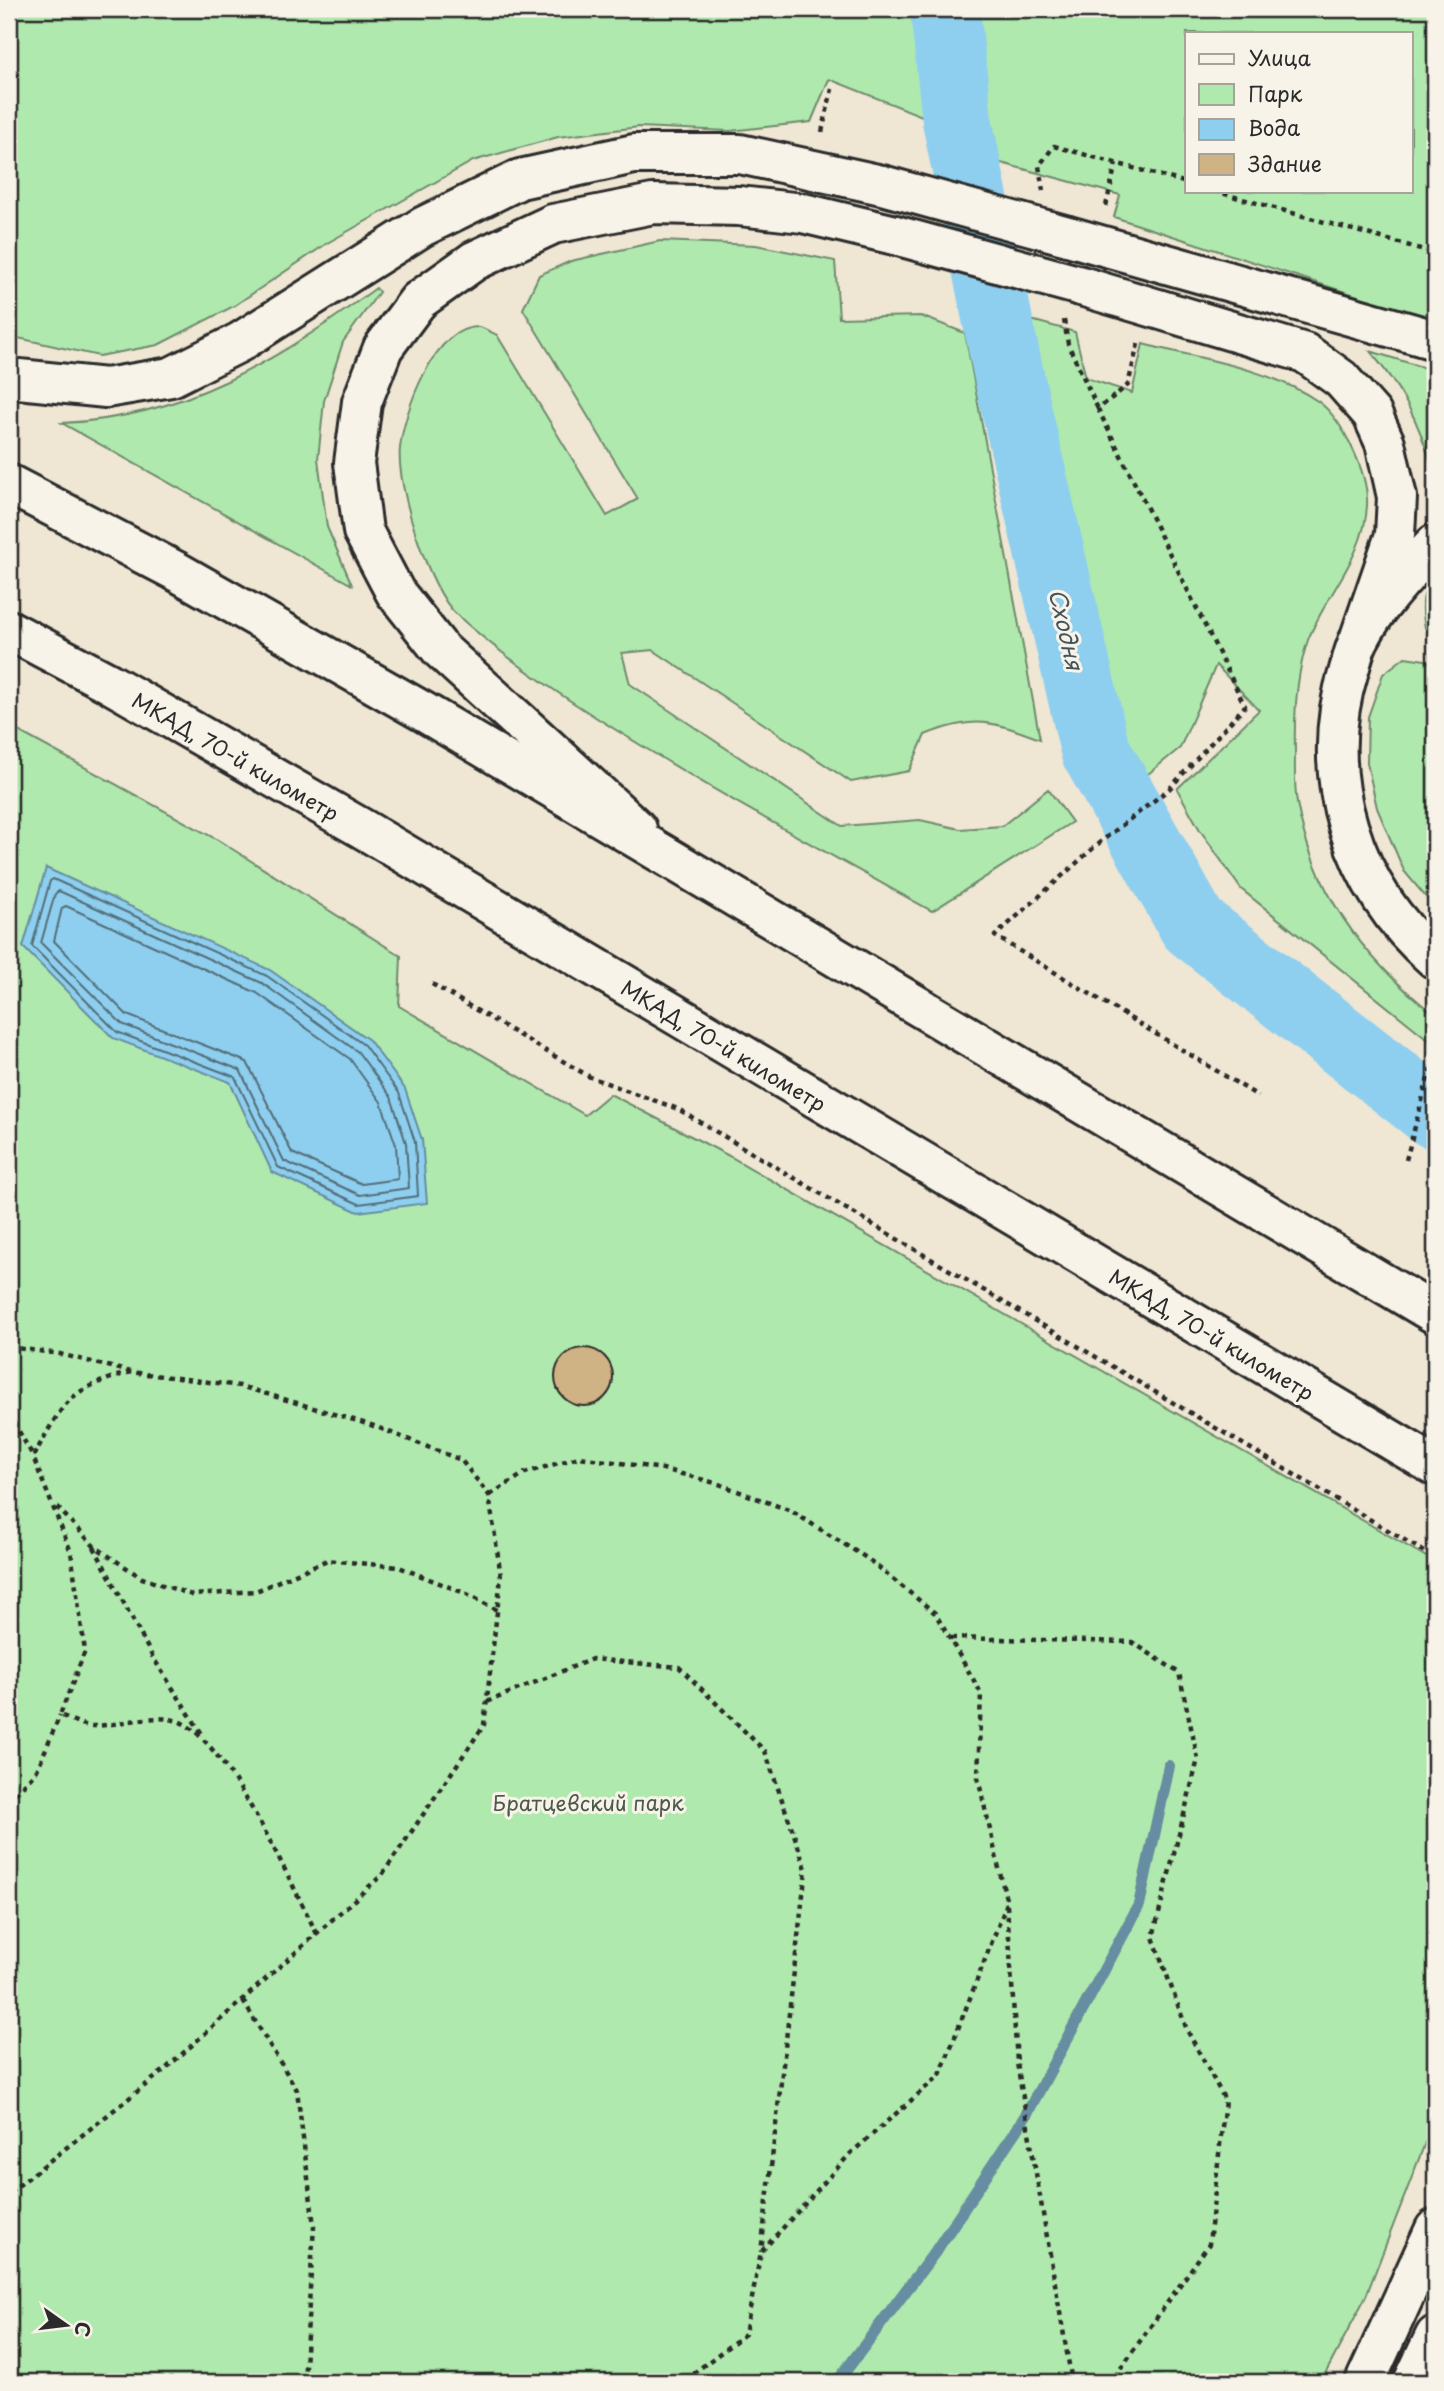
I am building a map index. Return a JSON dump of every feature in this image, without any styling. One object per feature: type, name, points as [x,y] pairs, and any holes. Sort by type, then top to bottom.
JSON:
[{"type":"main road","points":[[9,378],[106,388],[171,376],[240,342],[422,227],[520,179],[634,154],[740,153],[882,185],[1435,340]]},
{"type":"main road","points":[[673,861],[441,650],[395,592],[363,531],[354,463],[362,402],[383,348],[418,301],[474,261],[552,224],[653,204],[739,206],[803,213],[1081,286],[1305,354],[1341,379],[1372,414],[1385,443],[1397,497],[1395,535],[1343,690],[1336,728],[1337,785],[1349,831],[1365,871],[1390,911],[1435,960]]},
{"type":"main road","points":[[9,484],[198,583],[424,712],[1435,1314]]},
{"type":"main road","points":[[1359,640],[1396,586],[1435,544]]},
{"type":"main road","name":"МКАД, 70-й километр","points":[[9,630],[109,683],[363,829],[1435,1466]]},
{"type":"main road","points":[[1365,2382],[1435,2229]]},
{"type":"main road","points":[[1413,2382],[1435,2336]]},
{"type":"path","points":[[821,137],[832,89]]},
{"type":"path","points":[[1039,166],[1054,146],[1185,182]]},
{"type":"path","points":[[1104,215],[1116,163]]},
{"type":"path","points":[[1218,192],[1435,253]]},
{"type":"path","points":[[1138,344],[1128,385],[1098,409],[1245,706],[1169,789],[1099,843],[995,936],[1258,1096]]},
{"type":"path","points":[[432,984],[590,1077],[678,1109],[1435,1558]]},
{"type":"path","points":[[1406,1160],[1434,1056]]},
{"type":"path","points":[[9,1347],[60,1354],[131,1372],[240,1386],[374,1426],[461,1460],[489,1495],[501,1577],[484,1725],[383,1875],[162,2072],[9,2193]]},
{"type":"path","points":[[33,1457],[62,1405],[84,1387],[131,1372]]},
{"type":"path","points":[[9,1415],[33,1457],[71,1552],[85,1651],[37,1770],[9,1801]]},
{"type":"path","points":[[489,1495],[524,1473],[579,1457],[663,1469],[719,1484],[791,1511],[868,1559],[935,1613],[981,1693],[978,1778],[1007,1903],[1017,2063],[1072,2382]]},
{"type":"path","points":[[53,1504],[94,1546],[142,1578],[192,1595],[256,1591],[327,1560],[399,1567],[467,1594],[497,1610]]},
{"type":"path","points":[[94,1546],[152,1656],[238,1784],[317,1934]]},
{"type":"path","points":[[950,1638],[1132,1642],[1179,1673],[1198,1759],[1153,1937],[1186,2030],[1225,2100],[1209,2244],[1111,2382]]},
{"type":"path","points":[[487,1702],[592,1659],[679,1667],[765,1751],[806,1869],[761,2252],[745,2334],[682,2382]]},
{"type":"path","points":[[60,1715],[92,1726],[142,1719],[176,1720],[206,1740]]},
{"type":"path","points":[[761,2252],[850,2154],[940,2075],[1007,1903]]},
{"type":"path","points":[[243,2001],[297,2090],[313,2226],[304,2382]]},
{"type":"green space","points":[[9,9],[917,9],[932,120],[829,79],[811,122],[730,131],[639,127],[558,137],[473,161],[329,242],[234,306],[158,345],[99,356],[9,336]]},
{"type":"green space","points":[[974,9],[1435,9],[1435,321],[1114,217],[1120,195],[990,160],[971,26]]},
{"type":"green space","points":[[660,241],[756,245],[835,261],[839,318],[921,316],[965,333],[1040,739],[996,725],[957,725],[925,735],[909,771],[851,782],[653,650],[622,653],[630,684],[842,826],[920,820],[960,829],[1002,826],[1048,789],[1072,822],[932,911],[717,791],[549,687],[457,615],[446,602],[426,561],[403,487],[400,448],[408,414],[424,374],[447,341],[462,331],[478,327],[497,335],[607,516],[638,499],[523,309],[539,275],[571,261]]},
{"type":"green space","points":[[376,288],[379,292],[343,342],[324,401],[318,459],[327,527],[352,585],[62,423],[107,419],[190,397],[266,361]]},
{"type":"green space","points":[[1031,320],[1075,332],[1086,378],[1132,393],[1143,344],[1234,366],[1279,381],[1300,390],[1328,410],[1353,449],[1364,479],[1367,505],[1365,524],[1352,559],[1315,623],[1304,653],[1296,708],[1295,790],[1315,866],[1329,895],[1364,947],[1409,994],[1435,1015],[1435,1045],[1241,889],[1200,830],[1177,789],[1259,710],[1216,665],[1180,748],[1142,779],[1119,724]]},
{"type":"green space","points":[[1370,351],[1435,371],[1435,468],[1432,467],[1408,405]]},
{"type":"green space","points":[[1435,574],[1435,635],[1425,628],[1423,606],[1427,587]]},
{"type":"green space","points":[[1405,657],[1425,660],[1435,666],[1435,908],[1404,871],[1377,808],[1367,763],[1368,717],[1383,674]]},
{"type":"green space","name":"Братцевский парк","points":[[9,726],[218,840],[401,956],[399,1006],[585,1115],[610,1094],[731,1157],[1435,1562],[1435,2117],[1366,2296],[1321,2382],[9,2382]]},
{"type":"water","points":[[917,9],[974,9],[971,26],[985,122],[932,120]]},
{"type":"water","points":[[46,868],[270,970],[369,1040],[405,1089],[422,1140],[427,1203],[358,1212],[272,1172],[230,1082],[113,1038],[23,947]]},
{"type":"building","points":[[578,1348],[590,1348],[605,1356],[613,1371],[613,1383],[605,1398],[590,1406],[578,1406],[563,1398],[555,1383],[555,1371],[563,1356]]},
{"type":"waterway","name":"Сходня","points":[[945,9],[957,120],[1011,386],[1095,750],[1193,925],[1435,1114]]},
{"type":"waterway","points":[[837,2382],[935,2252],[1026,2115],[1139,1905],[1169,1766]]}]
